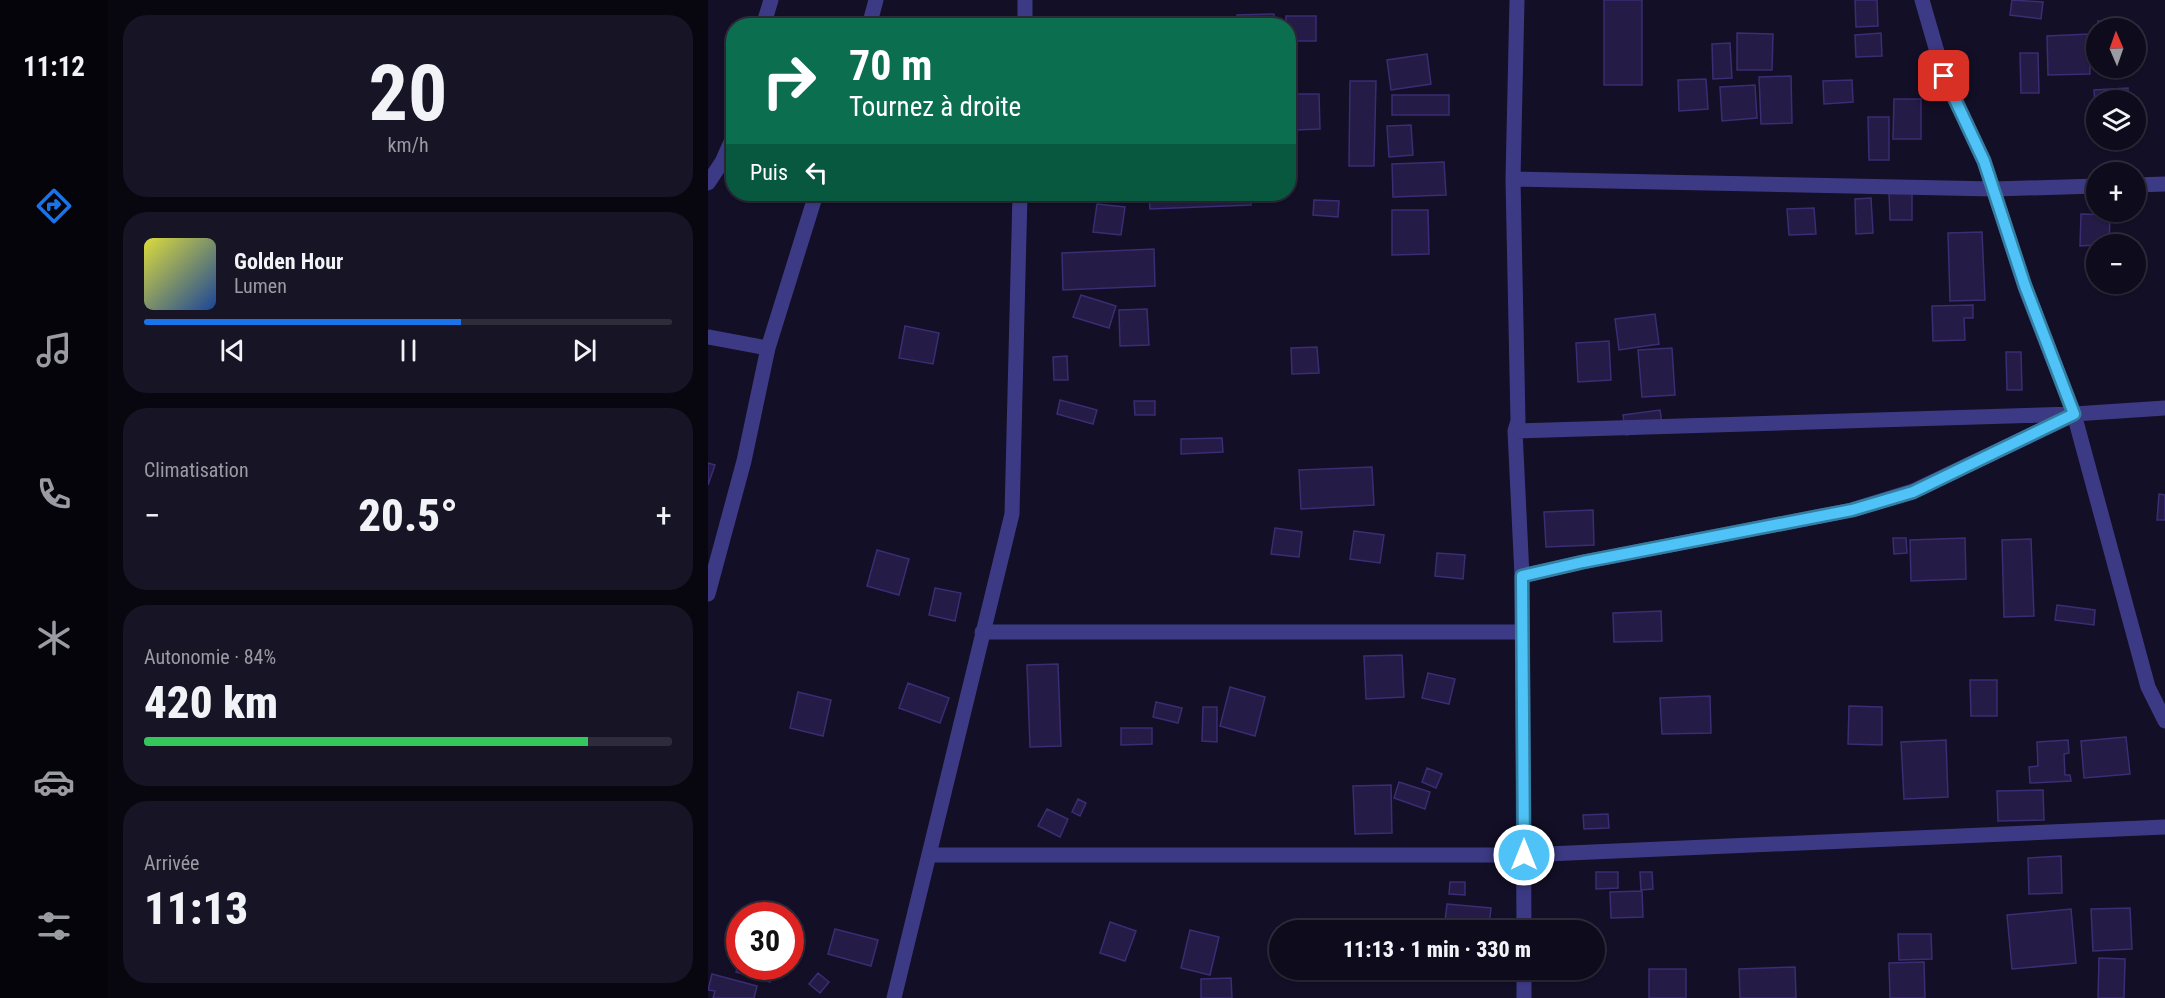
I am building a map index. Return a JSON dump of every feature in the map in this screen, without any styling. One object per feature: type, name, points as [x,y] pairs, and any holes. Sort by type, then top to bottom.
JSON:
[{"type":"street","points":[[765,18],[771,0]]},
{"type":"street","points":[[870,18],[876,0]]},
{"type":"street","points":[[1025,18],[1026,0]]},
{"type":"street","points":[[1517,0],[1513,179],[1518,421],[1515,431],[1522,576],[1524,920]]},
{"type":"street","points":[[1922,0],[1944,76],[1984,161],[2025,286],[2074,414],[2148,687],[2165,721]]},
{"type":"street","points":[[708,183],[726,153]]},
{"type":"street","points":[[1513,179],[1994,189],[2086,186]]},
{"type":"street","points":[[2146,185],[2165,184]]},
{"type":"street","points":[[708,594],[744,461],[768,348],[814,201]]},
{"type":"street","points":[[894,998],[1011,514],[1020,201]]},
{"type":"street","points":[[708,337],[768,348]]},
{"type":"street","points":[[1515,431],[2074,414],[2165,408]]},
{"type":"street","points":[[1522,576],[1852,510],[1913,492],[2074,414]]},
{"type":"street","points":[[982,632],[1522,632]]},
{"type":"street","points":[[929,855],[1524,855],[2165,827]]},
{"type":"street","points":[[1524,980],[1524,998]]},
{"type":"building","points":[[1604,0],[1642,0],[1642,85],[1604,85]]},
{"type":"building","points":[[1855,0],[1877,0],[1878,26],[1856,27]]},
{"type":"building","points":[[2012,0],[2043,2],[2041,19],[2010,15]]},
{"type":"building","points":[[1274,14],[1274,18],[1237,18],[1237,15]]},
{"type":"building","points":[[1286,16],[1316,16],[1316,41],[1296,41],[1296,18],[1286,18]]},
{"type":"building","points":[[1737,33],[1773,34],[1772,70],[1737,70]]},
{"type":"building","points":[[1881,33],[1882,56],[1856,57],[1855,35]]},
{"type":"building","points":[[2086,34],[2086,74],[2048,75],[2047,36]]},
{"type":"building","points":[[1730,43],[1732,78],[1713,79],[1712,44]]},
{"type":"building","points":[[2020,53],[2038,53],[2039,93],[2021,93]]},
{"type":"building","points":[[1427,54],[1431,84],[1391,90],[1387,60]]},
{"type":"building","points":[[1791,76],[1792,123],[1761,124],[1759,77]]},
{"type":"building","points":[[1706,79],[1708,109],[1679,111],[1678,80]]},
{"type":"building","points":[[1852,80],[1853,102],[1824,104],[1823,81]]},
{"type":"building","points":[[1350,81],[1376,81],[1374,166],[1349,166]]},
{"type":"building","points":[[1755,85],[1757,118],[1722,121],[1720,87]]},
{"type":"building","points":[[2128,88],[2128,90],[2094,90]]},
{"type":"building","points":[[1296,94],[1319,94],[1320,129],[1296,130]]},
{"type":"building","points":[[1392,95],[1449,95],[1449,115],[1392,115]]},
{"type":"building","points":[[1894,99],[1921,99],[1921,139],[1893,139]]},
{"type":"building","points":[[1868,117],[1889,117],[1889,160],[1869,160]]},
{"type":"building","points":[[1411,125],[1413,155],[1389,157],[1387,126]]},
{"type":"building","points":[[1444,162],[1446,195],[1393,197],[1392,164]]},
{"type":"building","points":[[1889,192],[1912,192],[1912,220],[1890,220]]},
{"type":"building","points":[[1871,198],[1873,233],[1856,234],[1855,199]]},
{"type":"building","points":[[1314,200],[1339,201],[1338,217],[1313,215]]},
{"type":"building","points":[[1149,201],[1251,201],[1251,205],[1150,209]]},
{"type":"building","points":[[1097,204],[1125,207],[1121,235],[1093,232]]},
{"type":"building","points":[[1814,208],[1816,234],[1789,235],[1787,209]]},
{"type":"building","points":[[1392,210],[1428,210],[1429,254],[1392,255]]},
{"type":"building","points":[[2081,214],[2086,214],[2086,222],[2110,222],[2109,234],[2086,234],[2086,246],[2080,246]]},
{"type":"building","points":[[1982,232],[1985,300],[1950,301],[1948,233]]},
{"type":"building","points":[[1154,249],[1155,286],[1063,290],[1062,253]]},
{"type":"building","points":[[1081,295],[1116,306],[1109,328],[1073,317]]},
{"type":"building","points":[[1973,305],[1973,318],[1964,318],[1965,340],[1933,341],[1932,306]]},
{"type":"building","points":[[1147,309],[1149,345],[1120,346],[1119,310]]},
{"type":"building","points":[[1655,314],[1659,344],[1619,350],[1615,319]]},
{"type":"building","points":[[905,326],[939,333],[933,364],[899,358]]},
{"type":"building","points":[[1609,341],[1611,380],[1578,382],[1576,343]]},
{"type":"building","points":[[1317,347],[1319,373],[1292,374],[1291,348]]},
{"type":"building","points":[[1672,348],[1675,395],[1642,397],[1638,350]]},
{"type":"building","points":[[2006,352],[2021,352],[2022,390],[2007,390]]},
{"type":"building","points":[[1067,356],[1068,380],[1054,380],[1053,357]]},
{"type":"building","points":[[1060,400],[1097,410],[1093,424],[1057,414]]},
{"type":"building","points":[[1134,401],[1155,401],[1155,415],[1135,415]]},
{"type":"building","points":[[1660,410],[1663,430],[1626,435],[1623,415]]},
{"type":"building","points":[[1222,438],[1223,452],[1181,454],[1181,439]]},
{"type":"building","points":[[708,463],[715,465],[708,485]]},
{"type":"building","points":[[1372,467],[1374,505],[1301,509],[1299,470]]},
{"type":"building","points":[[2159,494],[2165,495],[2165,520],[2157,520]]},
{"type":"building","points":[[1593,510],[1594,545],[1546,547],[1544,512]]},
{"type":"building","points":[[1275,528],[1302,532],[1299,557],[1271,554]]},
{"type":"building","points":[[1354,531],[1384,535],[1380,563],[1350,559]]},
{"type":"building","points":[[1893,538],[1906,538],[1907,553],[1894,554]]},
{"type":"building","points":[[1965,538],[1966,579],[1911,581],[1910,540]]},
{"type":"building","points":[[2031,539],[2034,616],[2004,617],[2002,540]]},
{"type":"building","points":[[877,550],[909,559],[899,595],[867,586]]},
{"type":"building","points":[[1437,553],[1465,555],[1463,579],[1435,576]]},
{"type":"building","points":[[935,588],[961,593],[955,621],[929,615]]},
{"type":"building","points":[[2057,605],[2095,610],[2094,625],[2055,620]]},
{"type":"building","points":[[1661,611],[1662,641],[1614,642],[1613,613]]},
{"type":"building","points":[[1402,655],[1404,697],[1366,699],[1364,656]]},
{"type":"building","points":[[1058,664],[1061,746],[1030,747],[1027,665]]},
{"type":"building","points":[[1428,673],[1455,679],[1449,704],[1422,698]]},
{"type":"building","points":[[1970,680],[1997,680],[1997,716],[1971,716]]},
{"type":"building","points":[[908,683],[949,698],[940,723],[899,708]]},
{"type":"building","points":[[1230,687],[1265,697],[1255,736],[1220,726]]},
{"type":"building","points":[[798,692],[831,700],[823,736],[790,728]]},
{"type":"building","points":[[1710,696],[1711,733],[1662,734],[1660,698]]},
{"type":"building","points":[[1156,702],[1182,708],[1178,723],[1153,717]]},
{"type":"building","points":[[1849,706],[1882,707],[1882,745],[1848,744]]},
{"type":"building","points":[[1203,707],[1217,707],[1217,742],[1202,741]]},
{"type":"building","points":[[1121,728],[1152,728],[1152,744],[1121,745]]},
{"type":"building","points":[[2126,737],[2130,774],[2084,778],[2081,741]]},
{"type":"building","points":[[1946,740],[1948,797],[1904,799],[1901,742]]},
{"type":"building","points":[[2068,740],[2069,753],[2064,754],[2065,775],[2070,775],[2071,781],[2030,783],[2029,767],[2038,766],[2037,742]]},
{"type":"building","points":[[1427,768],[1442,774],[1436,788],[1422,782]]},
{"type":"building","points":[[1399,782],[1430,792],[1425,809],[1394,798]]},
{"type":"building","points":[[1391,785],[1392,833],[1355,834],[1353,786]]},
{"type":"building","points":[[2043,790],[2044,820],[1998,821],[1997,791]]},
{"type":"building","points":[[1078,799],[1086,803],[1080,816],[1072,812]]},
{"type":"building","points":[[1047,809],[1068,819],[1060,837],[1038,826]]},
{"type":"building","points":[[1608,814],[1609,828],[1584,829],[1583,815]]},
{"type":"building","points":[[2061,856],[2062,893],[2029,894],[2028,858]]},
{"type":"building","points":[[1596,872],[1618,872],[1618,888],[1596,889]]},
{"type":"building","points":[[1640,872],[1652,872],[1653,889],[1641,890]]},
{"type":"building","points":[[1450,882],[1465,882],[1465,895],[1449,894]]},
{"type":"building","points":[[1642,891],[1643,917],[1611,918],[1610,892]]},
{"type":"building","points":[[1447,904],[1491,908],[1490,920],[1445,920]]},
{"type":"building","points":[[2130,908],[2132,949],[2093,951],[2091,909]]},
{"type":"building","points":[[2071,909],[2076,963],[2012,969],[2007,915]]},
{"type":"building","points":[[1110,922],[1136,931],[1125,961],[1100,953]]},
{"type":"building","points":[[835,929],[878,940],[871,966],[828,954]]},
{"type":"building","points":[[1190,930],[1219,937],[1210,975],[1181,968]]},
{"type":"building","points":[[1898,934],[1931,934],[1932,959],[1899,960]]},
{"type":"building","points":[[2099,958],[2125,959],[2124,998],[2098,998]]},
{"type":"building","points":[[1924,962],[1925,998],[1890,998],[1889,963]]},
{"type":"building","points":[[1795,967],[1796,998],[1740,998],[1739,969]]},
{"type":"building","points":[[1649,969],[1686,969],[1686,998],[1649,998]]},
{"type":"building","points":[[818,973],[829,982],[820,993],[809,984]]},
{"type":"building","points":[[712,974],[726,978],[726,980],[757,986],[754,998],[713,998],[715,991],[708,990]]},
{"type":"building","points":[[1231,978],[1232,998],[1201,998],[1201,979]]},
{"type":"route","points":[[1524,855],[1522,576],[1852,510],[1913,492],[2074,414],[2025,286],[1984,161],[1944,76]]}]
